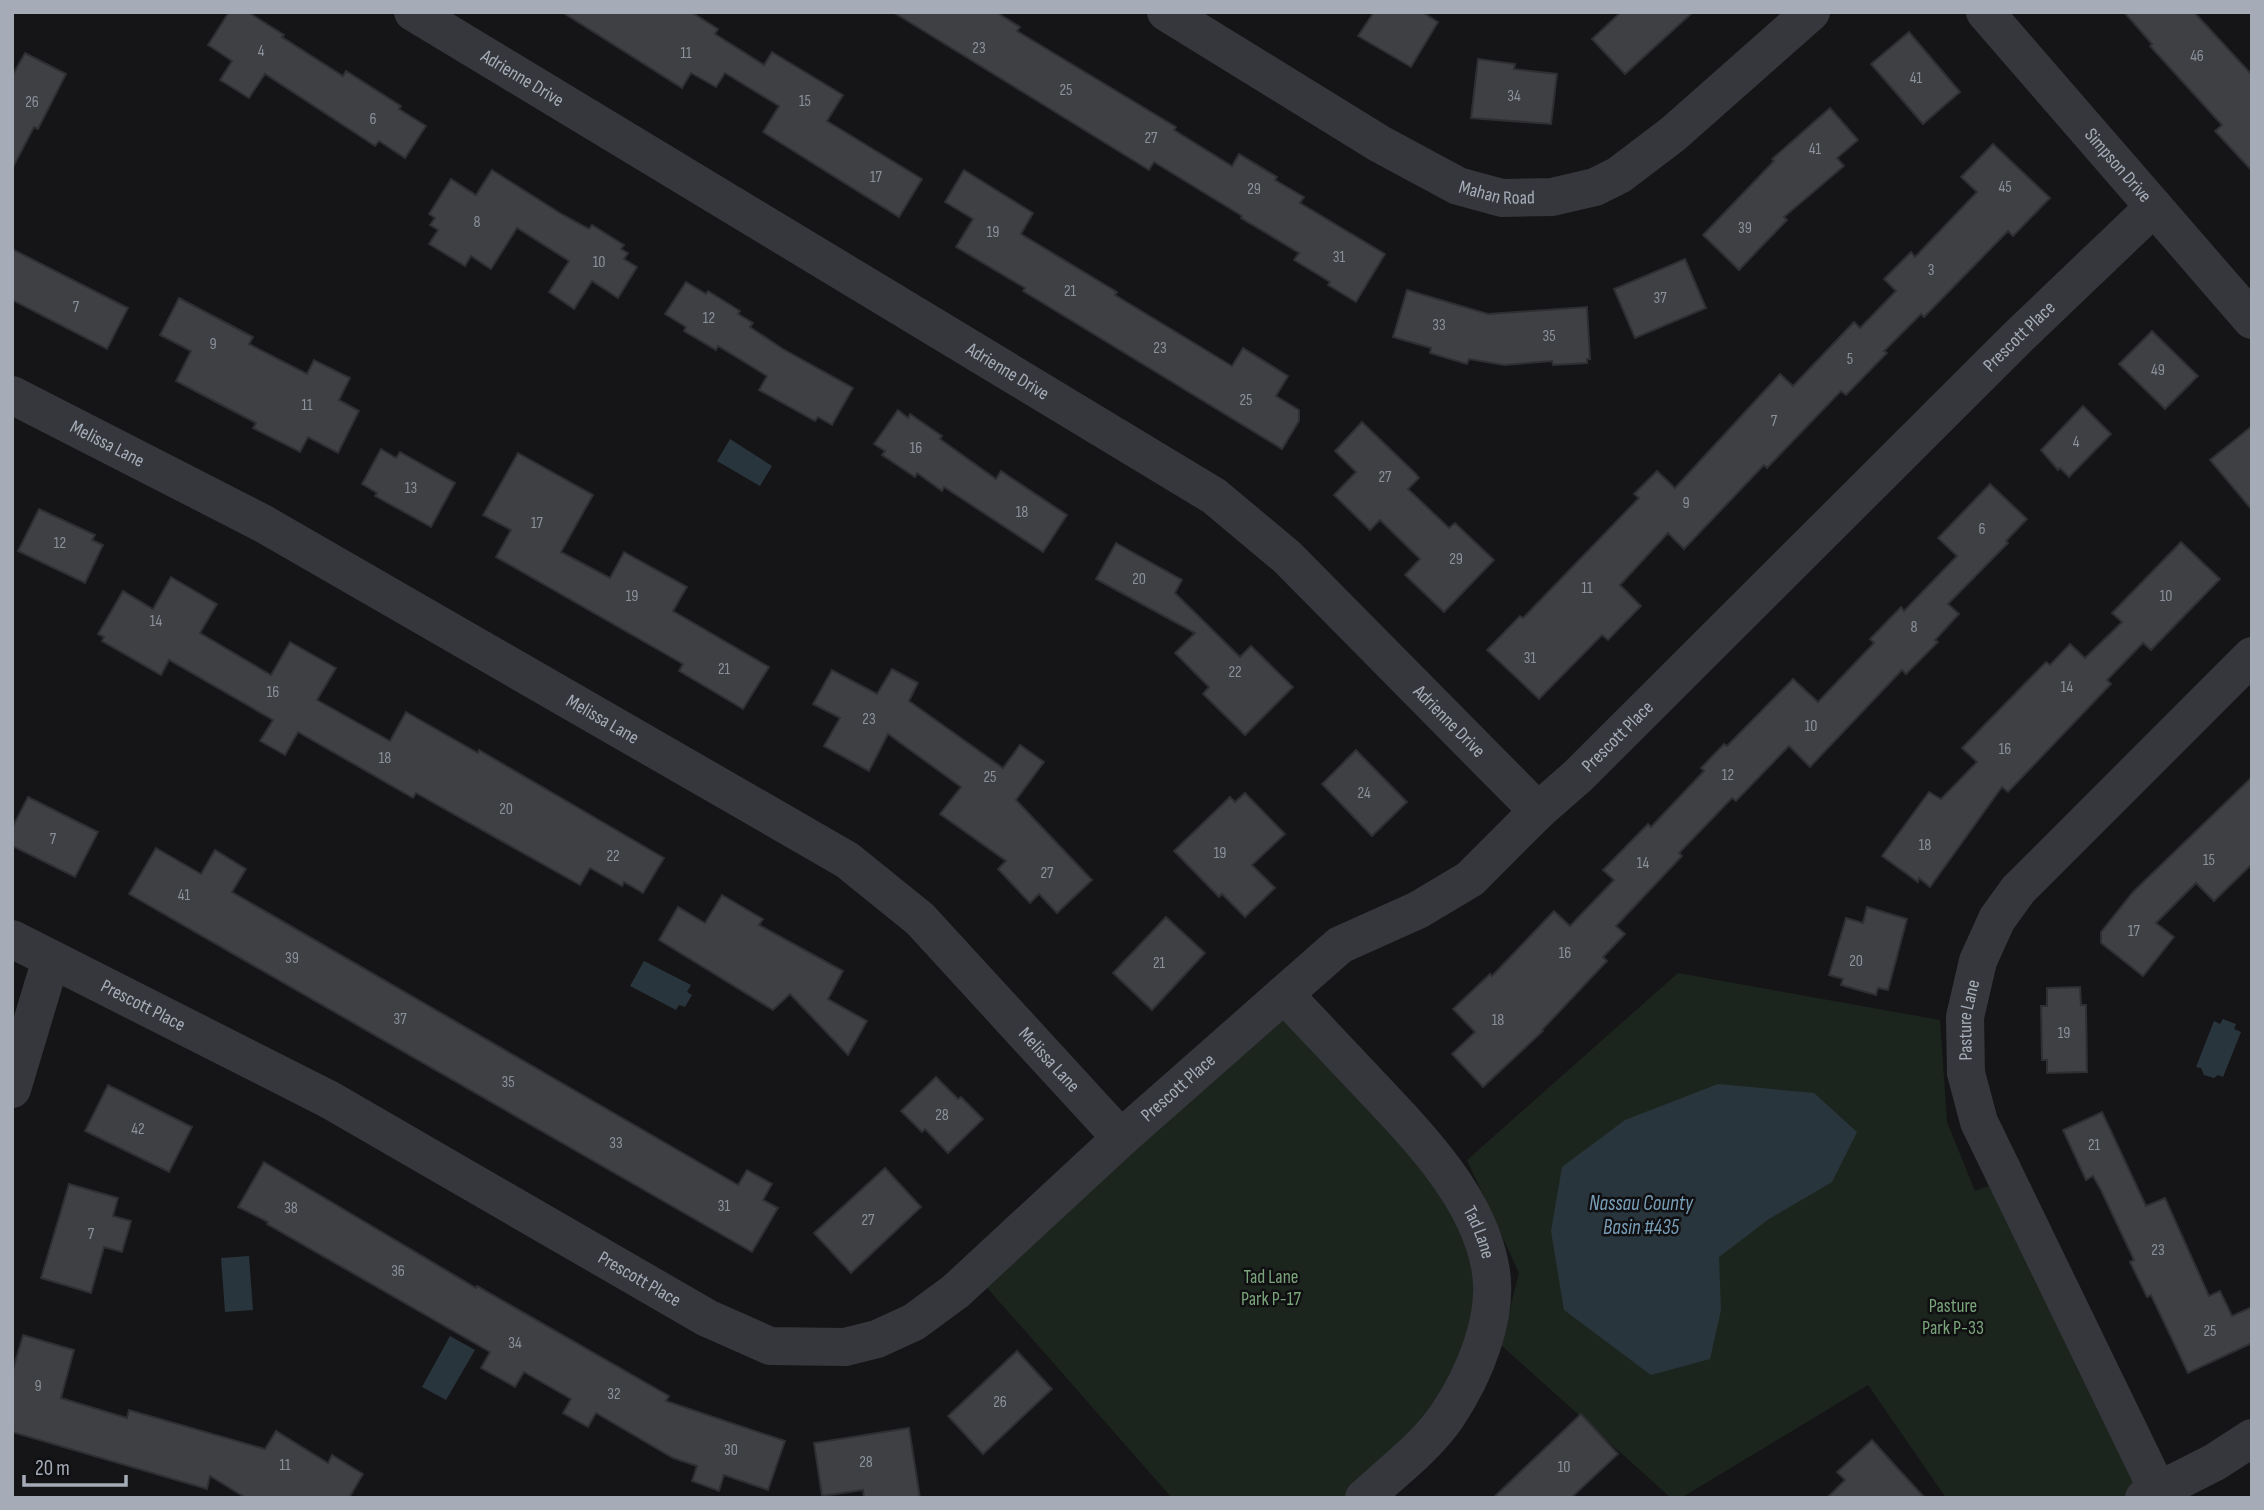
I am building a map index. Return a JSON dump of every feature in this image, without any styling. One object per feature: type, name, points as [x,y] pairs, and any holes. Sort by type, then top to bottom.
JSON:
[{"type":"street","name":"Adrienne Drive","points":[[413,12],[1213,496],[1287,557],[1538,811]]},
{"type":"street","name":"Mahan Road","points":[[1166,12],[1380,145],[1458,186],[1502,198],[1552,197],[1595,187],[1619,175],[1673,134],[1811,12]]},
{"type":"street","name":"Simpson Drive","points":[[1985,12],[2252,320]]},
{"type":"street","name":"Prescott Place","points":[[12,939],[330,1100],[707,1318],[770,1346],[845,1347],[877,1339],[914,1322],[956,1291],[1121,1138],[1340,945],[1418,910],[1469,880],[1538,811],[1578,776],[2019,336],[2154,206]]},
{"type":"street","name":"Melissa Lane","points":[[12,395],[262,523],[848,860],[920,919],[1121,1138]]},
{"type":"street","name":"Pasture Lane","points":[[2151,1494],[1979,1122],[1966,1073],[1965,1017],[1978,961],[1997,919],[2018,890],[2252,656]]},
{"type":"street","points":[[12,1089],[51,960]]},
{"type":"street","name":"Tad Lane","points":[[1284,994],[1421,1138],[1472,1211],[1491,1266],[1491,1307],[1485,1339],[1468,1381],[1446,1417],[1419,1447],[1364,1498]]},
{"type":"street","points":[[2151,1494],[2215,1462],[2252,1438]]},
{"type":"green space","name":"Pasture Park P-33","points":[[1678,973],[1940,1020],[1947,1122],[1975,1191],[2006,1179],[2144,1498],[1946,1498],[1868,1385],[1681,1498],[1671,1498],[1501,1345],[1519,1273],[1467,1160]]},
{"type":"green space","name":"Tad Lane Park P-17","points":[[1284,994],[1472,1211],[1485,1339],[1364,1498],[1172,1498],[975,1274]]},
{"type":"water","points":[[730,439],[772,466],[760,486],[717,461]]},
{"type":"water","points":[[644,961],[691,985],[687,992],[692,995],[685,1007],[679,1005],[676,1010],[630,986]]},
{"type":"water","points":[[2223,1019],[2236,1024],[2234,1029],[2241,1032],[2223,1077],[2218,1075],[2214,1078],[2204,1075],[2201,1068],[2196,1067],[2214,1021],[2220,1024]]},
{"type":"water","name":"Nassau County Basin #435","points":[[1718,1084],[1814,1093],[1857,1132],[1832,1182],[1769,1219],[1719,1257],[1721,1310],[1710,1359],[1651,1375],[1564,1310],[1551,1231],[1562,1167],[1625,1120]]},
{"type":"water","points":[[249,1256],[253,1310],[225,1312],[221,1258]]},
{"type":"water","points":[[450,1336],[475,1350],[446,1400],[422,1387]]},
{"type":"building","points":[[229,12],[248,12],[343,76],[346,71],[401,106],[399,109],[426,126],[405,158],[379,141],[375,146],[265,74],[249,98],[220,80],[232,61],[208,45]]},
{"type":"building","points":[[562,12],[691,12],[718,29],[715,34],[764,65],[772,52],[843,95],[827,121],[922,179],[899,217],[763,132],[779,106],[725,73],[716,87],[691,73],[682,88]]},
{"type":"building","points":[[893,12],[996,12],[1020,27],[1017,31],[1176,127],[1174,130],[1232,166],[1239,154],[1277,177],[1275,180],[1304,197],[1300,203],[1385,254],[1356,302],[1294,260],[1299,253],[1241,218],[1242,216],[1154,162],[1149,170]]},
{"type":"building","points":[[1374,12],[1422,12],[1438,22],[1411,67],[1358,36]]},
{"type":"building","points":[[1621,12],[1693,12],[1625,74],[1592,39]]},
{"type":"building","points":[[2124,12],[2194,12],[2252,75],[2252,171],[2215,131],[2222,125],[2150,46],[2152,44]]},
{"type":"building","points":[[1909,32],[1960,92],[1923,124],[1871,64]]},
{"type":"building","points":[[25,53],[66,74],[38,129],[34,127],[12,169],[12,76]]},
{"type":"building","points":[[1478,59],[1515,64],[1514,69],[1557,74],[1551,124],[1471,118]]},
{"type":"building","points":[[1830,108],[1858,140],[1837,158],[1844,166],[1784,217],[1787,220],[1739,270],[1703,235],[1774,161],[1772,159]]},
{"type":"building","points":[[1993,144],[2050,198],[2013,236],[2008,231],[1924,317],[1921,314],[1846,395],[1841,391],[1767,468],[1764,465],[1684,549],[1668,533],[1620,585],[1641,606],[1608,640],[1602,635],[1539,699],[1487,650],[1520,616],[1523,618],[1639,498],[1634,494],[1657,471],[1675,488],[1780,374],[1793,386],[1854,322],[1860,328],[1896,291],[1884,279],[1911,252],[1915,257],[1977,192],[1961,177]]},
{"type":"building","points":[[492,170],[563,215],[589,229],[592,225],[624,245],[621,249],[628,253],[624,259],[637,267],[618,298],[592,281],[574,309],[549,292],[569,261],[517,228],[491,269],[471,256],[465,266],[429,244],[438,230],[430,225],[435,218],[429,214],[451,179],[476,195]]},
{"type":"building","points":[[964,170],[1033,213],[1021,234],[1117,292],[1115,295],[1232,366],[1243,348],[1288,376],[1276,396],[1299,410],[1299,421],[1282,449],[1023,291],[1025,288],[956,247],[973,219],[945,202]]},
{"type":"building","points":[[12,249],[128,308],[107,349],[12,300]]},
{"type":"building","points":[[1685,259],[1706,308],[1635,338],[1614,289]]},
{"type":"building","points":[[686,282],[706,294],[708,291],[740,311],[738,314],[753,323],[750,327],[783,349],[853,388],[832,425],[818,417],[815,421],[759,390],[767,376],[718,346],[716,350],[684,331],[686,327],[665,314]]},
{"type":"building","points":[[1407,290],[1488,314],[1587,307],[1590,359],[1587,359],[1587,363],[1553,365],[1552,361],[1504,365],[1469,359],[1467,364],[1430,353],[1431,348],[1393,337]]},
{"type":"building","points":[[179,298],[253,337],[249,344],[307,374],[314,360],[350,378],[339,400],[359,411],[338,453],[308,437],[300,452],[253,428],[256,423],[176,381],[191,351],[160,335]]},
{"type":"building","points":[[2152,331],[2198,376],[2165,409],[2119,364]]},
{"type":"building","points":[[2083,406],[2111,434],[2069,477],[2060,468],[2058,470],[2041,450]]},
{"type":"building","points":[[898,410],[908,418],[910,414],[942,436],[940,439],[996,479],[1001,471],[1067,515],[1043,552],[944,487],[942,491],[917,473],[915,477],[882,455],[885,451],[874,444]]},
{"type":"building","points":[[1362,422],[1419,478],[1408,489],[1449,528],[1455,523],[1494,560],[1444,612],[1405,575],[1420,559],[1380,520],[1370,530],[1334,495],[1356,472],[1335,451]]},
{"type":"building","points":[[2252,426],[2252,510],[2210,460]]},
{"type":"building","points":[[381,449],[396,458],[400,452],[455,483],[431,527],[375,496],[377,493],[362,484]]},
{"type":"building","points":[[518,453],[593,495],[561,552],[610,578],[624,552],[687,587],[673,611],[769,667],[743,709],[679,671],[683,664],[496,557],[511,530],[483,515]]},
{"type":"building","points":[[1990,484],[2027,519],[2006,541],[2008,543],[1948,604],[1959,614],[1935,640],[1938,642],[1906,674],[1902,670],[1810,767],[1789,746],[1736,801],[1732,798],[1679,853],[1682,856],[1616,926],[1625,934],[1603,957],[1607,961],[1543,1031],[1483,1087],[1452,1054],[1475,1032],[1453,1009],[1490,974],[1492,976],[1554,911],[1570,926],[1614,880],[1603,870],[1648,824],[1651,827],[1704,771],[1701,768],[1724,744],[1727,746],[1793,679],[1818,702],[1874,643],[1870,639],[1901,607],[1904,611],[1957,556],[1938,538]]},
{"type":"building","points":[[39,509],[95,535],[92,540],[103,545],[85,583],[18,551]]},
{"type":"building","points":[[2181,542],[2220,579],[2151,650],[2143,643],[2107,680],[2111,684],[2008,792],[2002,787],[1930,887],[1919,878],[1918,882],[1882,856],[1929,792],[1941,799],[1977,762],[1962,748],[2046,662],[2050,665],[2070,644],[2085,658],[2122,622],[2112,613]]},
{"type":"building","points":[[1116,543],[1182,580],[1175,593],[1240,657],[1251,646],[1293,687],[1245,735],[1203,694],[1209,687],[1175,653],[1195,633],[1096,579]]},
{"type":"building","points":[[171,577],[217,604],[200,633],[271,675],[290,642],[336,668],[317,700],[390,741],[406,712],[478,753],[479,750],[664,858],[643,893],[624,882],[622,886],[590,868],[580,885],[416,793],[413,798],[298,732],[285,755],[260,741],[273,720],[169,660],[161,675],[102,641],[104,637],[98,634],[123,591],[153,609]]},
{"type":"building","points":[[892,669],[918,683],[909,701],[1003,768],[1020,745],[1044,762],[1016,800],[1092,880],[1057,913],[1039,894],[1030,903],[998,869],[1006,861],[940,814],[961,787],[888,734],[869,771],[824,746],[840,718],[813,704],[832,670],[877,694]]},
{"type":"building","points":[[1356,750],[1407,802],[1372,836],[1322,784]]},
{"type":"building","points":[[2252,777],[2252,864],[2214,901],[2196,883],[2156,923],[2174,937],[2143,976],[2101,943],[2101,932],[2133,892]]},
{"type":"building","points":[[1245,793],[1285,834],[1252,865],[1275,888],[1245,917],[1222,894],[1219,897],[1174,851],[1230,797],[1235,802]]},
{"type":"building","points":[[28,797],[98,832],[75,877],[12,846],[12,828]]},
{"type":"building","points":[[156,848],[201,874],[215,850],[246,869],[232,892],[738,1185],[747,1170],[772,1184],[763,1200],[778,1208],[752,1252],[129,894]]},
{"type":"building","points":[[722,895],[763,919],[759,925],[843,971],[828,999],[867,1021],[848,1055],[790,994],[773,1010],[659,940],[678,907],[705,923]]},
{"type":"building","points":[[1867,907],[1907,919],[1888,990],[1878,988],[1876,995],[1841,985],[1843,979],[1829,975],[1846,918],[1863,923]]},
{"type":"building","points":[[1166,917],[1205,953],[1152,1010],[1113,973]]},
{"type":"building","points":[[2080,987],[2081,1005],[2086,1005],[2087,1072],[2047,1073],[2047,1060],[2042,1060],[2041,1006],[2047,1006],[2047,988]]},
{"type":"building","points":[[936,1077],[983,1119],[948,1153],[925,1129],[922,1132],[901,1111]]},
{"type":"building","points":[[108,1085],[192,1127],[169,1172],[85,1131]]},
{"type":"building","points":[[2102,1112],[2146,1206],[2165,1198],[2209,1296],[2220,1291],[2232,1316],[2252,1307],[2252,1343],[2188,1373],[2151,1295],[2147,1297],[2130,1262],[2134,1260],[2101,1190],[2093,1176],[2086,1180],[2063,1130]]},
{"type":"building","points":[[264,1162],[476,1288],[477,1286],[669,1396],[666,1401],[785,1441],[768,1490],[724,1475],[719,1491],[692,1481],[697,1466],[673,1458],[596,1413],[588,1427],[563,1413],[571,1399],[524,1372],[515,1387],[481,1368],[490,1352],[238,1207]]},
{"type":"building","points":[[885,1168],[921,1207],[851,1273],[814,1233]]},
{"type":"building","points":[[69,1184],[118,1198],[113,1216],[131,1221],[122,1252],[104,1247],[91,1293],[41,1278]]},
{"type":"building","points":[[23,1335],[74,1350],[61,1398],[127,1418],[129,1410],[265,1449],[276,1431],[328,1463],[332,1455],[363,1474],[349,1498],[246,1498],[210,1476],[207,1489],[12,1432],[12,1373]]},
{"type":"building","points":[[1017,1351],[1052,1389],[983,1454],[948,1416]]},
{"type":"building","points":[[1581,1414],[1618,1454],[1571,1498],[1493,1498]]},
{"type":"building","points":[[909,1428],[920,1498],[864,1498],[863,1490],[822,1496],[814,1443]]},
{"type":"building","points":[[1872,1440],[1925,1498],[1827,1498],[1845,1480],[1837,1472]]}]
